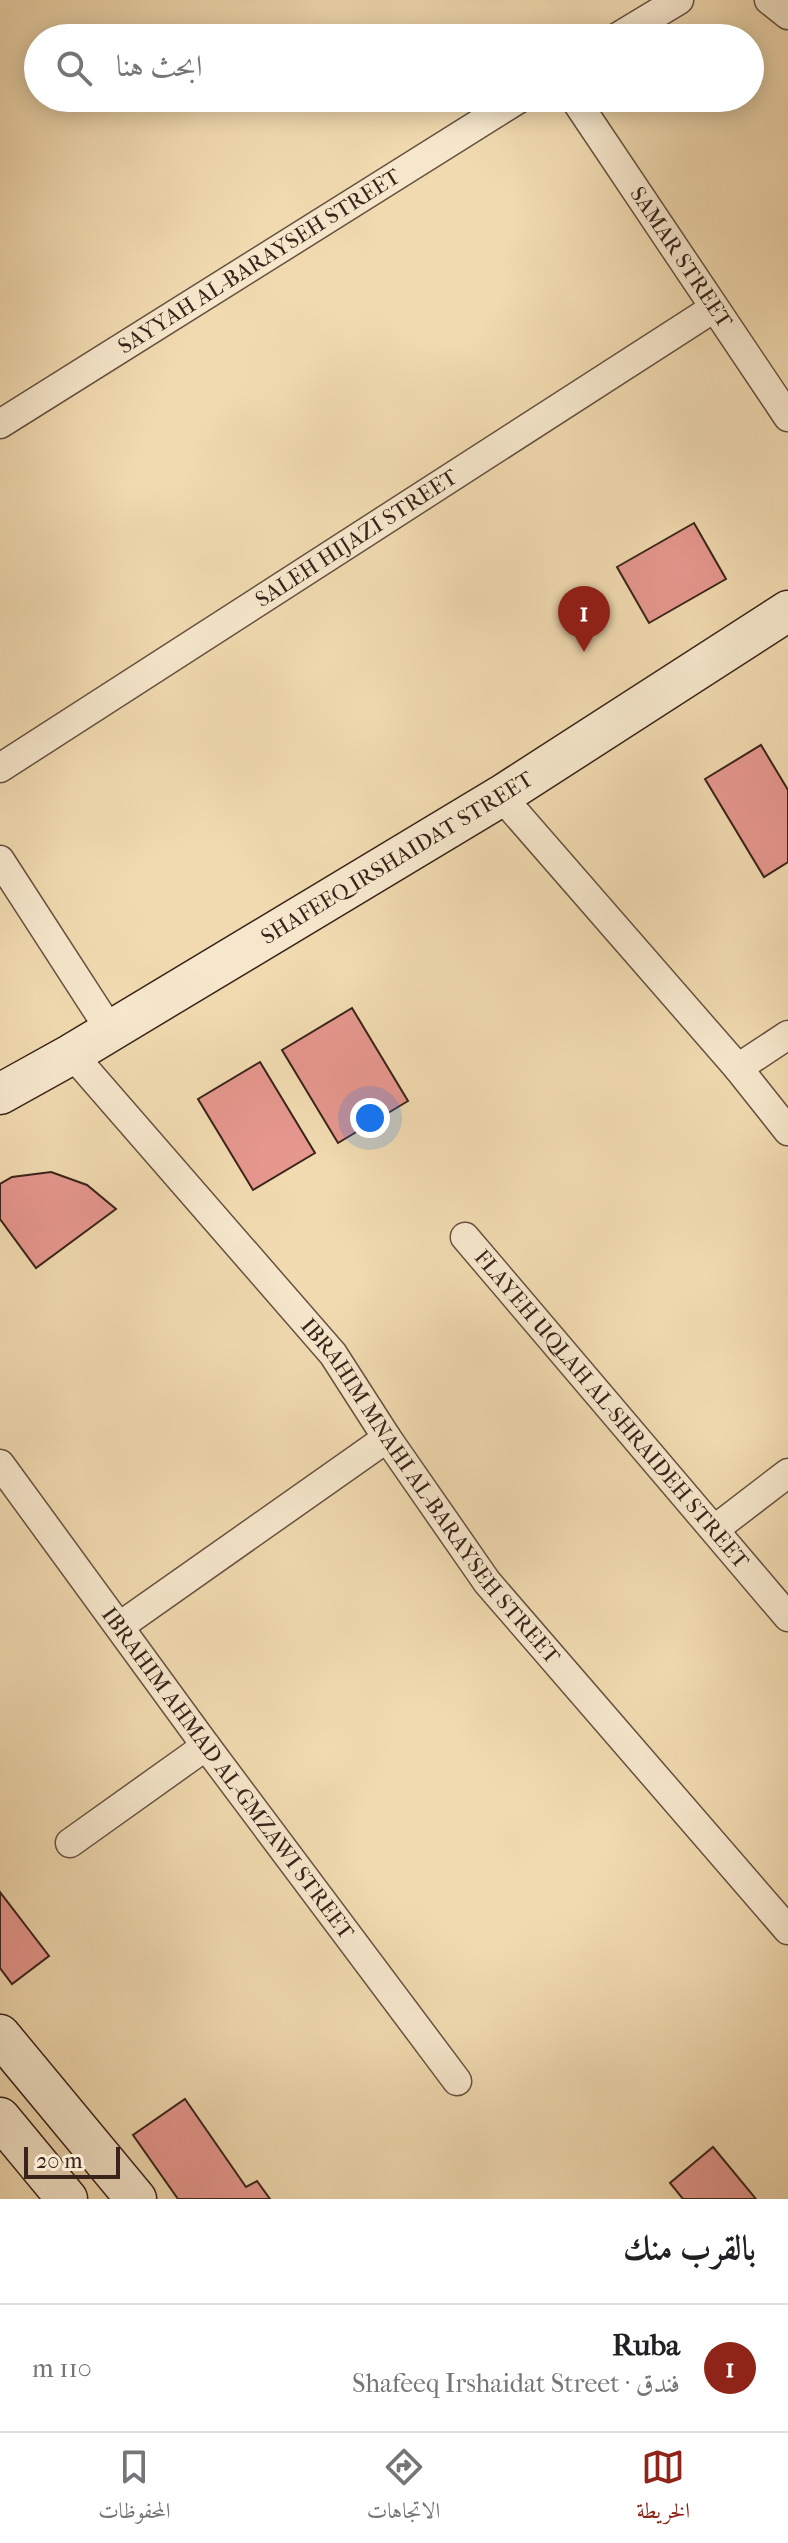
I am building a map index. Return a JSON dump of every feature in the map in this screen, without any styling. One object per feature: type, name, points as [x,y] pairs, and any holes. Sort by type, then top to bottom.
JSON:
[{"type":"street","points":[[639,24],[679,0]]},
{"type":"street","points":[[769,0],[788,15]]},
{"type":"street","name":"SAYYAH AL-BARAYSEH STREET","points":[[0,424],[498,112]]},
{"type":"street","name":"SAMAR STREET","points":[[583,112],[788,417]]},
{"type":"street","name":"SALEH HIJAZI STREET","points":[[0,768],[714,308]]},
{"type":"street","name":"SHAFEEQ IRSHAIDAT STREET","points":[[7,1081],[72,1054],[501,796],[788,611]]},
{"type":"street","points":[[501,796],[738,1068],[788,1131]]},
{"type":"street","points":[[0,860],[110,1030]]},
{"type":"street","points":[[738,1068],[788,1035]]},
{"type":"street","name":"IBRAHIM MNAHI AL-BARAYSEH STREET","points":[[72,1054],[333,1354],[487,1582],[788,1930]]},
{"type":"street","name":"FLAYEH UQLAH AL-SHRAIDEH STREET","points":[[465,1237],[788,1617]]},
{"type":"street","points":[[120,1626],[387,1438]]},
{"type":"street","name":"IBRAHIM AHMAD AL-GMZAWI STREET","points":[[0,1464],[457,2081]]},
{"type":"street","points":[[715,1529],[788,1473]]},
{"type":"street","points":[[70,1843],[206,1746]]},
{"type":"street","points":[[0,2035],[136,2199]]},
{"type":"street","points":[[0,2118],[67,2199]]},
{"type":"building","points":[[694,523],[726,579],[649,623],[617,567]]},
{"type":"building","points":[[761,745],[788,790],[788,862],[764,877],[705,779]]},
{"type":"building","points":[[352,1008],[408,1101],[338,1143],[282,1050]]},
{"type":"building","points":[[260,1062],[315,1153],[253,1190],[198,1099]]},
{"type":"building","points":[[51,1172],[87,1185],[116,1209],[36,1268],[0,1219],[0,1184],[12,1177]]},
{"type":"building","points":[[0,1892],[49,1956],[12,1984],[0,1968]]},
{"type":"building","points":[[185,2099],[246,2187],[257,2181],[270,2199],[178,2199],[133,2135]]},
{"type":"building","points":[[713,2147],[756,2199],[683,2199],[670,2183]]},
{"type":"place","name":"Ruba","points":[[584,652]]}]
